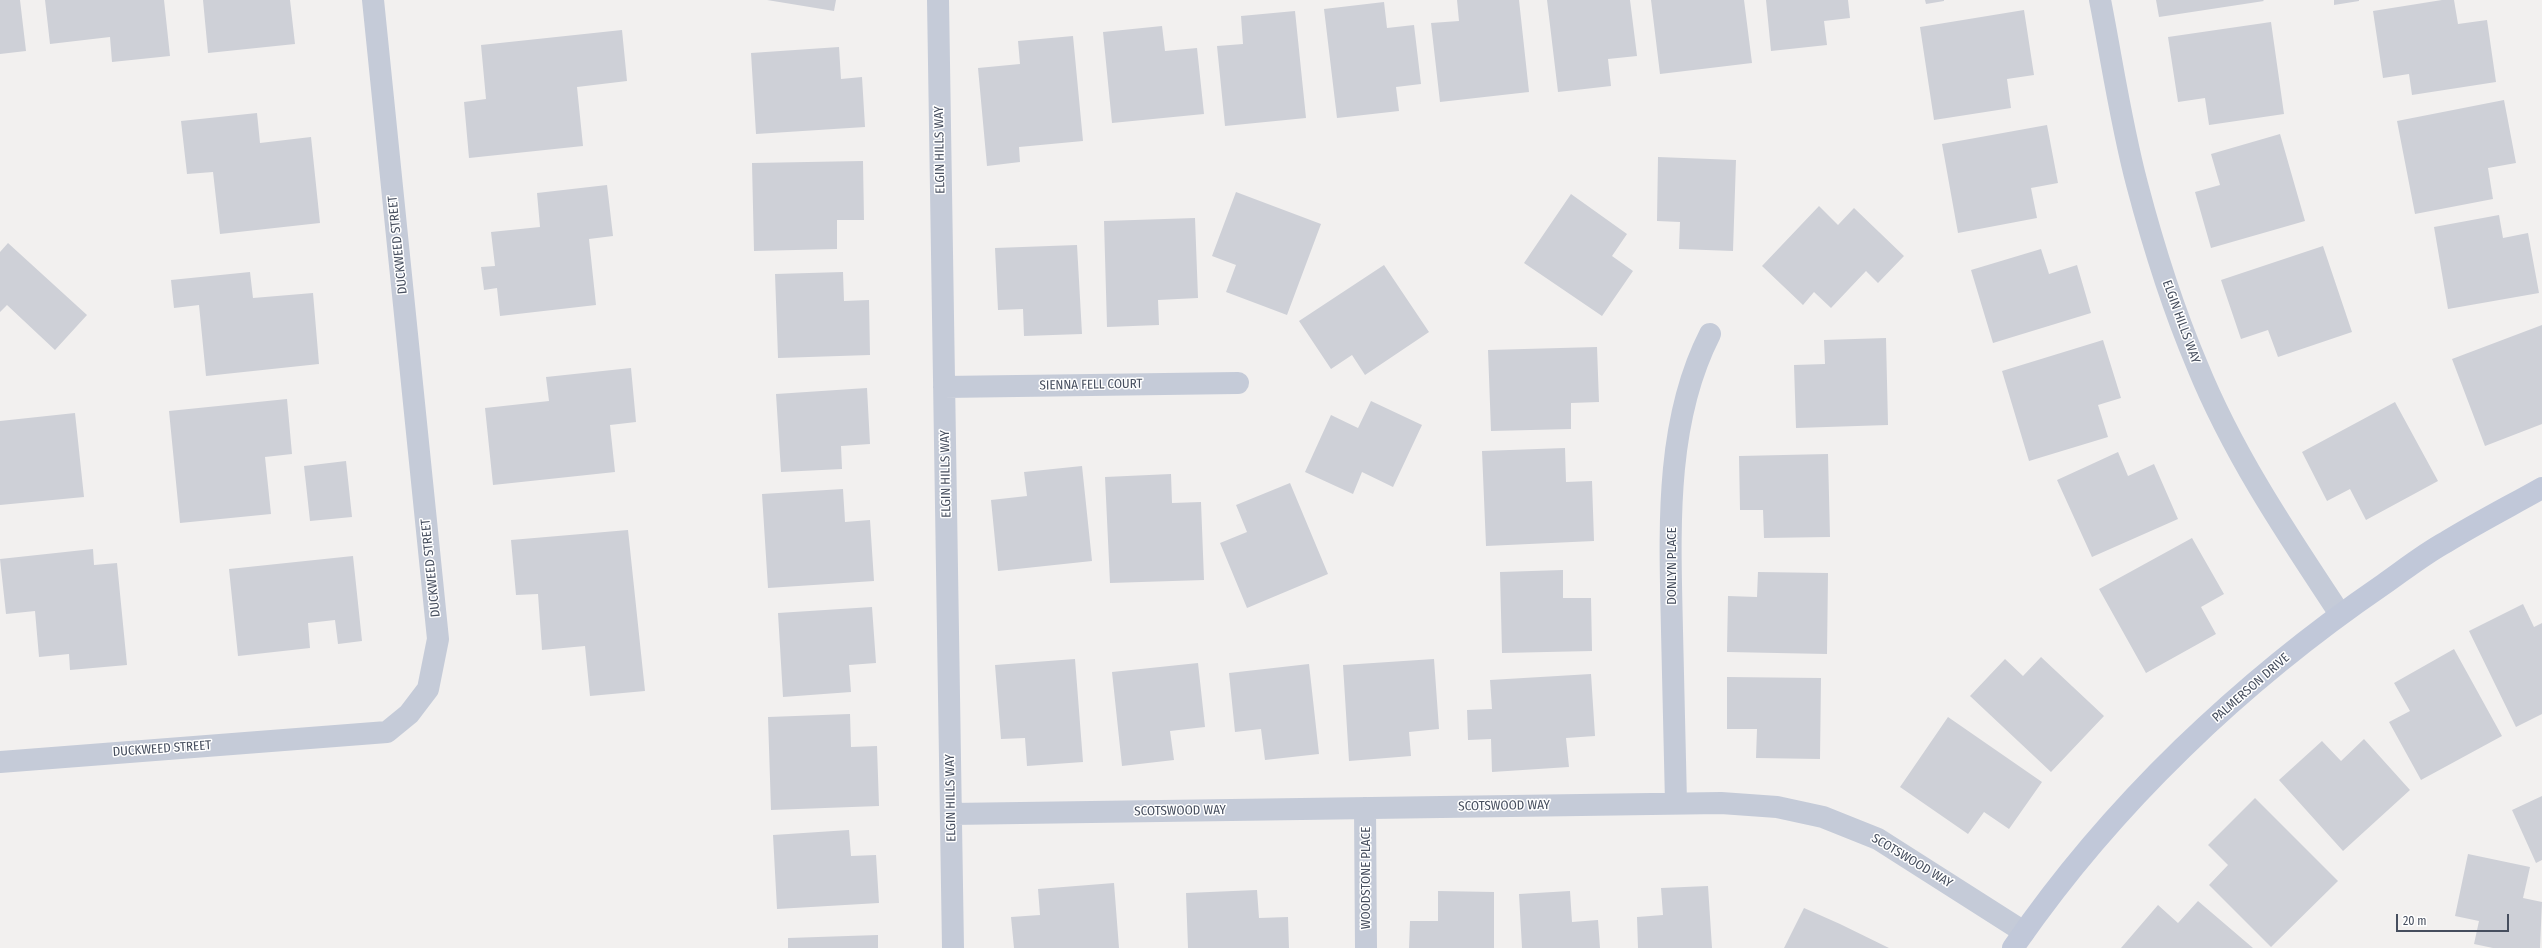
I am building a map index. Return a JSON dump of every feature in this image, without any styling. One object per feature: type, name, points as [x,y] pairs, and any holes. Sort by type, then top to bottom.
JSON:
[{"type":"street","name":"DUCKWEED STREET","points":[[0,762],[387,732],[409,714],[428,689],[438,639],[373,0]]},
{"type":"street","name":"ELGIN HILLS WAY","points":[[938,0],[954,948]]},
{"type":"street","name":"ELGIN HILLS WAY","points":[[2100,0],[2136,182],[2170,295],[2197,366],[2240,454],[2279,522],[2340,614]]},
{"type":"street","name":"DONLYN PLACE","points":[[1676,803],[1670,560],[1675,456],[1687,396],[1710,334]]},
{"type":"street","name":"SIENNA FELL COURT","points":[[944,388],[1238,383]]},
{"type":"street","name":"PALMERSON DRIVE","points":[[2019,940],[2090,848],[2160,771],[2255,682],[2340,614],[2445,542],[2542,488]]},
{"type":"street","name":"SCOTSWOOD WAY","points":[[951,814],[1676,803],[1720,803],[1778,806],[1823,818],[1878,839],[2019,940]]},
{"type":"street","name":"WOODSTONE PLACE","points":[[1365,808],[1366,948]]},
{"type":"building","points":[[0,0],[20,0],[26,51],[0,54]]},
{"type":"building","points":[[45,0],[164,0],[170,56],[112,62],[110,37],[50,44]]},
{"type":"building","points":[[203,0],[290,0],[295,44],[208,53]]},
{"type":"building","points":[[767,0],[836,0],[834,11]]},
{"type":"building","points":[[1457,0],[1519,0],[1529,92],[1440,102],[1431,23],[1459,21]]},
{"type":"building","points":[[1547,0],[1630,0],[1637,56],[1608,59],[1611,86],[1558,92]]},
{"type":"building","points":[[1651,0],[1744,0],[1752,63],[1660,74]]},
{"type":"building","points":[[1766,0],[1848,0],[1850,18],[1824,21],[1827,45],[1771,51]]},
{"type":"building","points":[[1925,0],[1944,0],[1944,1],[1926,4]]},
{"type":"building","points":[[2156,0],[2263,0],[2264,1],[2159,17]]},
{"type":"building","points":[[2334,0],[2359,0],[2359,1],[2334,5]]},
{"type":"building","points":[[2442,0],[2454,0],[2458,24],[2487,20],[2496,82],[2412,95],[2409,74],[2383,78],[2373,11]]},
{"type":"building","points":[[1384,2],[1387,28],[1414,25],[1421,84],[1396,87],[1399,111],[1337,118],[1324,9]]},
{"type":"building","points":[[2024,10],[2034,75],[2007,79],[2011,108],[1934,120],[1920,27]]},
{"type":"building","points":[[1295,11],[1306,118],[1225,126],[1217,46],[1243,44],[1241,16]]},
{"type":"building","points":[[2271,22],[2284,114],[2209,125],[2205,98],[2178,102],[2168,37]]},
{"type":"building","points":[[1162,26],[1165,51],[1197,48],[1204,114],[1112,123],[1103,32]]},
{"type":"building","points":[[622,30],[627,81],[577,87],[583,146],[469,158],[464,102],[486,99],[481,45]]},
{"type":"building","points":[[1073,36],[1083,141],[1019,147],[1020,162],[987,166],[978,68],[1020,64],[1018,41]]},
{"type":"building","points":[[839,47],[841,79],[862,77],[865,127],[756,134],[751,53]]},
{"type":"building","points":[[2504,100],[2516,163],[2488,168],[2493,199],[2415,214],[2397,121]]},
{"type":"building","points":[[257,113],[260,143],[311,137],[320,223],[220,234],[213,172],[187,174],[181,121]]},
{"type":"building","points":[[2047,125],[2058,183],[2031,188],[2037,218],[1958,233],[1942,144]]},
{"type":"building","points":[[2280,134],[2305,221],[2211,248],[2195,192],[2220,185],[2211,154]]},
{"type":"building","points":[[1658,157],[1736,160],[1733,251],[1679,249],[1680,222],[1657,221]]},
{"type":"building","points":[[863,161],[864,220],[837,220],[837,249],[754,251],[752,163]]},
{"type":"building","points":[[607,185],[613,236],[589,239],[596,305],[500,316],[497,288],[484,290],[481,267],[495,266],[491,232],[540,227],[537,193]]},
{"type":"building","points":[[1236,192],[1321,224],[1287,315],[1226,292],[1236,265],[1212,256]]},
{"type":"building","points":[[1571,194],[1627,234],[1612,256],[1633,271],[1602,316],[1524,263]]},
{"type":"building","points":[[1819,206],[1838,225],[1854,208],[1904,256],[1878,283],[1866,271],[1831,308],[1814,292],[1803,305],[1762,266]]},
{"type":"building","points":[[2499,215],[2503,238],[2528,233],[2539,293],[2448,309],[2434,227]]},
{"type":"building","points":[[1195,218],[1198,298],[1158,300],[1159,325],[1107,327],[1104,221]]},
{"type":"building","points":[[8,243],[87,315],[55,350],[7,305],[0,312],[0,252]]},
{"type":"building","points":[[1077,245],[1082,334],[1024,336],[1023,309],[998,310],[995,248]]},
{"type":"building","points":[[2323,246],[2352,332],[2278,357],[2268,330],[2241,339],[2221,280]]},
{"type":"building","points":[[2041,249],[2049,274],[2077,265],[2091,313],[1993,343],[1971,270]]},
{"type":"building","points":[[1384,265],[1429,332],[1365,375],[1352,355],[1331,369],[1299,321]]},
{"type":"building","points":[[250,272],[253,298],[313,293],[319,364],[206,376],[199,305],[174,308],[171,280]]},
{"type":"building","points":[[843,272],[844,301],[869,300],[870,355],[778,358],[775,274]]},
{"type":"building","points":[[2542,325],[2542,424],[2485,446],[2452,359]]},
{"type":"building","points":[[1886,338],[1888,425],[1796,428],[1794,365],[1825,364],[1824,340]]},
{"type":"building","points":[[2103,340],[2121,398],[2098,405],[2108,437],[2029,461],[2002,371]]},
{"type":"building","points":[[1597,347],[1599,402],[1571,403],[1571,429],[1491,431],[1488,350]]},
{"type":"building","points":[[631,368],[636,422],[610,425],[615,472],[493,485],[485,408],[549,401],[546,377]]},
{"type":"building","points":[[867,388],[870,444],[841,446],[842,469],[781,472],[776,394]]},
{"type":"building","points":[[287,399],[292,454],[265,457],[271,514],[180,523],[169,411]]},
{"type":"building","points":[[1371,401],[1422,425],[1393,487],[1362,472],[1353,494],[1305,472],[1331,415],[1358,428]]},
{"type":"building","points":[[2395,402],[2438,481],[2366,520],[2350,489],[2327,501],[2302,452]]},
{"type":"building","points":[[75,413],[84,497],[0,505],[0,421]]},
{"type":"building","points":[[1565,448],[1566,482],[1592,481],[1594,541],[1486,546],[1482,451]]},
{"type":"building","points":[[2118,452],[2128,476],[2154,464],[2178,519],[2092,557],[2057,480]]},
{"type":"building","points":[[1828,454],[1830,537],[1764,538],[1763,510],[1740,510],[1739,456]]},
{"type":"building","points":[[346,461],[352,517],[310,521],[304,466]]},
{"type":"building","points":[[1082,466],[1092,561],[998,571],[991,500],[1027,496],[1024,472]]},
{"type":"building","points":[[1171,474],[1172,503],[1201,502],[1204,580],[1110,583],[1105,477]]},
{"type":"building","points":[[1290,483],[1328,574],[1247,608],[1220,543],[1247,532],[1236,505]]},
{"type":"building","points":[[843,489],[845,522],[870,520],[874,581],[768,588],[762,494]]},
{"type":"building","points":[[628,530],[645,691],[590,696],[585,646],[542,650],[538,594],[516,595],[511,540]]},
{"type":"building","points":[[2192,538],[2224,594],[2201,607],[2216,634],[2146,673],[2099,589]]},
{"type":"building","points":[[93,549],[94,565],[117,563],[127,665],[70,670],[69,654],[39,657],[35,611],[6,614],[0,559]]},
{"type":"building","points":[[353,556],[362,641],[338,644],[335,620],[308,623],[310,648],[238,656],[229,569]]},
{"type":"building","points":[[1563,570],[1563,598],[1591,598],[1592,651],[1502,653],[1500,572]]},
{"type":"building","points":[[1758,572],[1828,573],[1827,654],[1727,652],[1728,596],[1757,597]]},
{"type":"building","points":[[2523,604],[2534,627],[2542,623],[2542,714],[2516,727],[2469,631]]},
{"type":"building","points":[[872,607],[876,663],[849,665],[851,692],[783,697],[778,613]]},
{"type":"building","points":[[2454,649],[2502,736],[2421,780],[2389,722],[2410,711],[2394,683]]},
{"type":"building","points":[[2041,657],[2104,716],[2051,772],[1970,696],[2005,659],[2023,676]]},
{"type":"building","points":[[1075,659],[1083,762],[1027,766],[1025,738],[1001,739],[995,665]]},
{"type":"building","points":[[1434,659],[1439,729],[1409,732],[1411,756],[1349,761],[1343,665]]},
{"type":"building","points":[[1198,663],[1205,727],[1170,731],[1174,760],[1122,766],[1112,672]]},
{"type":"building","points":[[1309,664],[1319,754],[1265,760],[1261,729],[1235,732],[1229,673]]},
{"type":"building","points":[[1591,674],[1595,736],[1566,738],[1569,767],[1492,772],[1491,739],[1468,740],[1467,710],[1492,709],[1490,680]]},
{"type":"building","points":[[1727,677],[1821,678],[1820,759],[1756,758],[1757,729],[1727,729]]},
{"type":"building","points":[[850,714],[851,747],[877,746],[879,806],[771,810],[768,717]]},
{"type":"building","points":[[1948,717],[2042,782],[2009,829],[1984,812],[1968,834],[1900,787]]},
{"type":"building","points":[[2364,739],[2410,790],[2343,851],[2279,780],[2322,741],[2341,761]]},
{"type":"building","points":[[2542,796],[2542,860],[2536,863],[2512,810]]},
{"type":"building","points":[[2255,798],[2338,881],[2271,947],[2209,885],[2228,865],[2208,845]]},
{"type":"building","points":[[849,830],[851,856],[876,855],[879,903],[777,909],[773,835]]},
{"type":"building","points":[[2468,854],[2530,867],[2523,898],[2542,902],[2540,948],[2493,948],[2474,944],[2479,921],[2455,916]]},
{"type":"building","points":[[1114,883],[1119,948],[1014,948],[1011,917],[1040,915],[1038,889]]},
{"type":"building","points":[[1708,886],[1712,948],[1638,948],[1637,917],[1663,915],[1661,888]]},
{"type":"building","points":[[1257,890],[1259,918],[1288,917],[1289,948],[1188,948],[1186,893]]},
{"type":"building","points":[[1438,891],[1494,892],[1494,948],[1409,948],[1410,921],[1438,921]]},
{"type":"building","points":[[1570,891],[1572,922],[1598,920],[1600,948],[1522,948],[1519,894]]},
{"type":"building","points":[[2198,901],[2253,948],[2121,948],[2158,905],[2178,923]]},
{"type":"building","points":[[1804,908],[1840,924],[1889,948],[1784,948]]},
{"type":"building","points":[[878,935],[878,948],[788,948],[788,938]]}]
